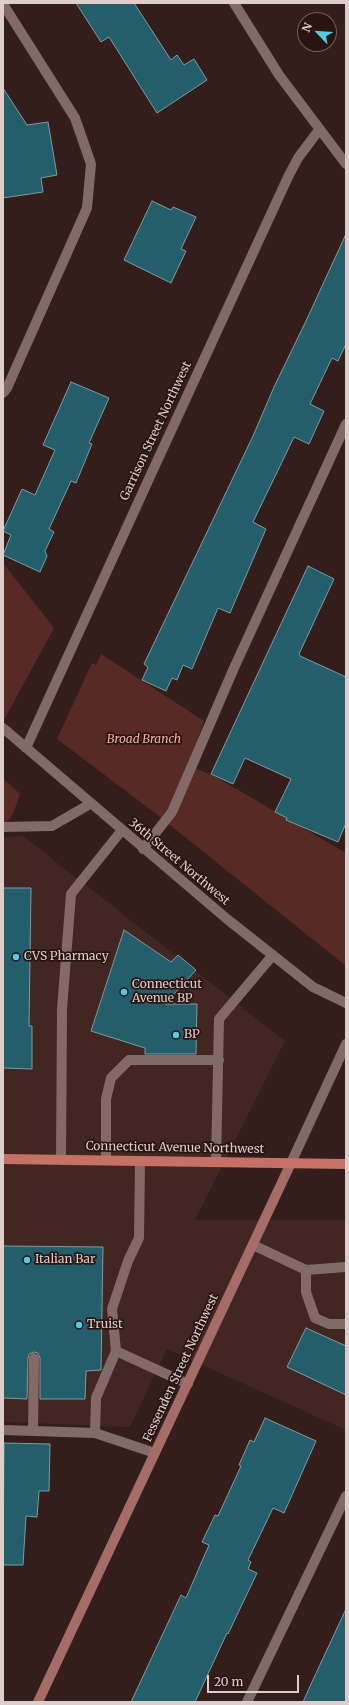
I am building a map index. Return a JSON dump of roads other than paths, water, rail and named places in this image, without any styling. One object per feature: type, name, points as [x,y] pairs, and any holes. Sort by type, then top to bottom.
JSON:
[{"type":"main road","name":"Connecticut Avenue Northwest","points":[[3,1159],[346,1164]]},
{"type":"street","points":[[234,3],[279,75],[346,164]]},
{"type":"street","points":[[3,4],[75,118],[91,164],[87,208],[7,388],[3,393]]},
{"type":"street","name":"Garrison Street Northwest","points":[[26,748],[152,470],[288,177],[298,158],[319,130]]},
{"type":"street","points":[[143,849],[172,812],[234,668],[346,424]]},
{"type":"street","name":"36th Street Northwest","points":[[3,728],[226,919],[313,987],[346,1003]]},
{"type":"street","points":[[3,828],[52,826],[90,804]]},
{"type":"street","points":[[61,1160],[62,1009],[71,894],[122,830]]},
{"type":"street","points":[[216,1162],[220,1020],[273,955]]},
{"type":"street","name":"Fessenden Street Northwest","points":[[38,1702],[346,1044]]},
{"type":"street","points":[[106,1160],[106,1099],[111,1078],[129,1060],[219,1060]]},
{"type":"street","points":[[95,1433],[96,1398],[116,1351],[112,1309],[128,1261],[139,1238],[140,1161]]},
{"type":"street","points":[[252,1245],[306,1270],[346,1268]]},
{"type":"street","points":[[306,1270],[306,1292],[315,1318],[329,1324],[346,1324]]},
{"type":"street","points":[[116,1351],[188,1384]]},
{"type":"street","points":[[33,1431],[34,1358]]},
{"type":"street","points":[[3,1430],[95,1433],[155,1453]]},
{"type":"street","points":[[247,1702],[346,1496]]},
{"type":"place","name":"CVS Pharmacy","points":[[16,957]]},
{"type":"place","name":"Connecticut Avenue BP","points":[[124,992]]},
{"type":"place","name":"BP","points":[[176,1035]]},
{"type":"place","name":"Italian Bar","points":[[27,1260]]},
{"type":"place","name":"Truist","points":[[79,1325]]},
{"type":"park label","name":"Broad Branch","points":[[144,740]]}]
